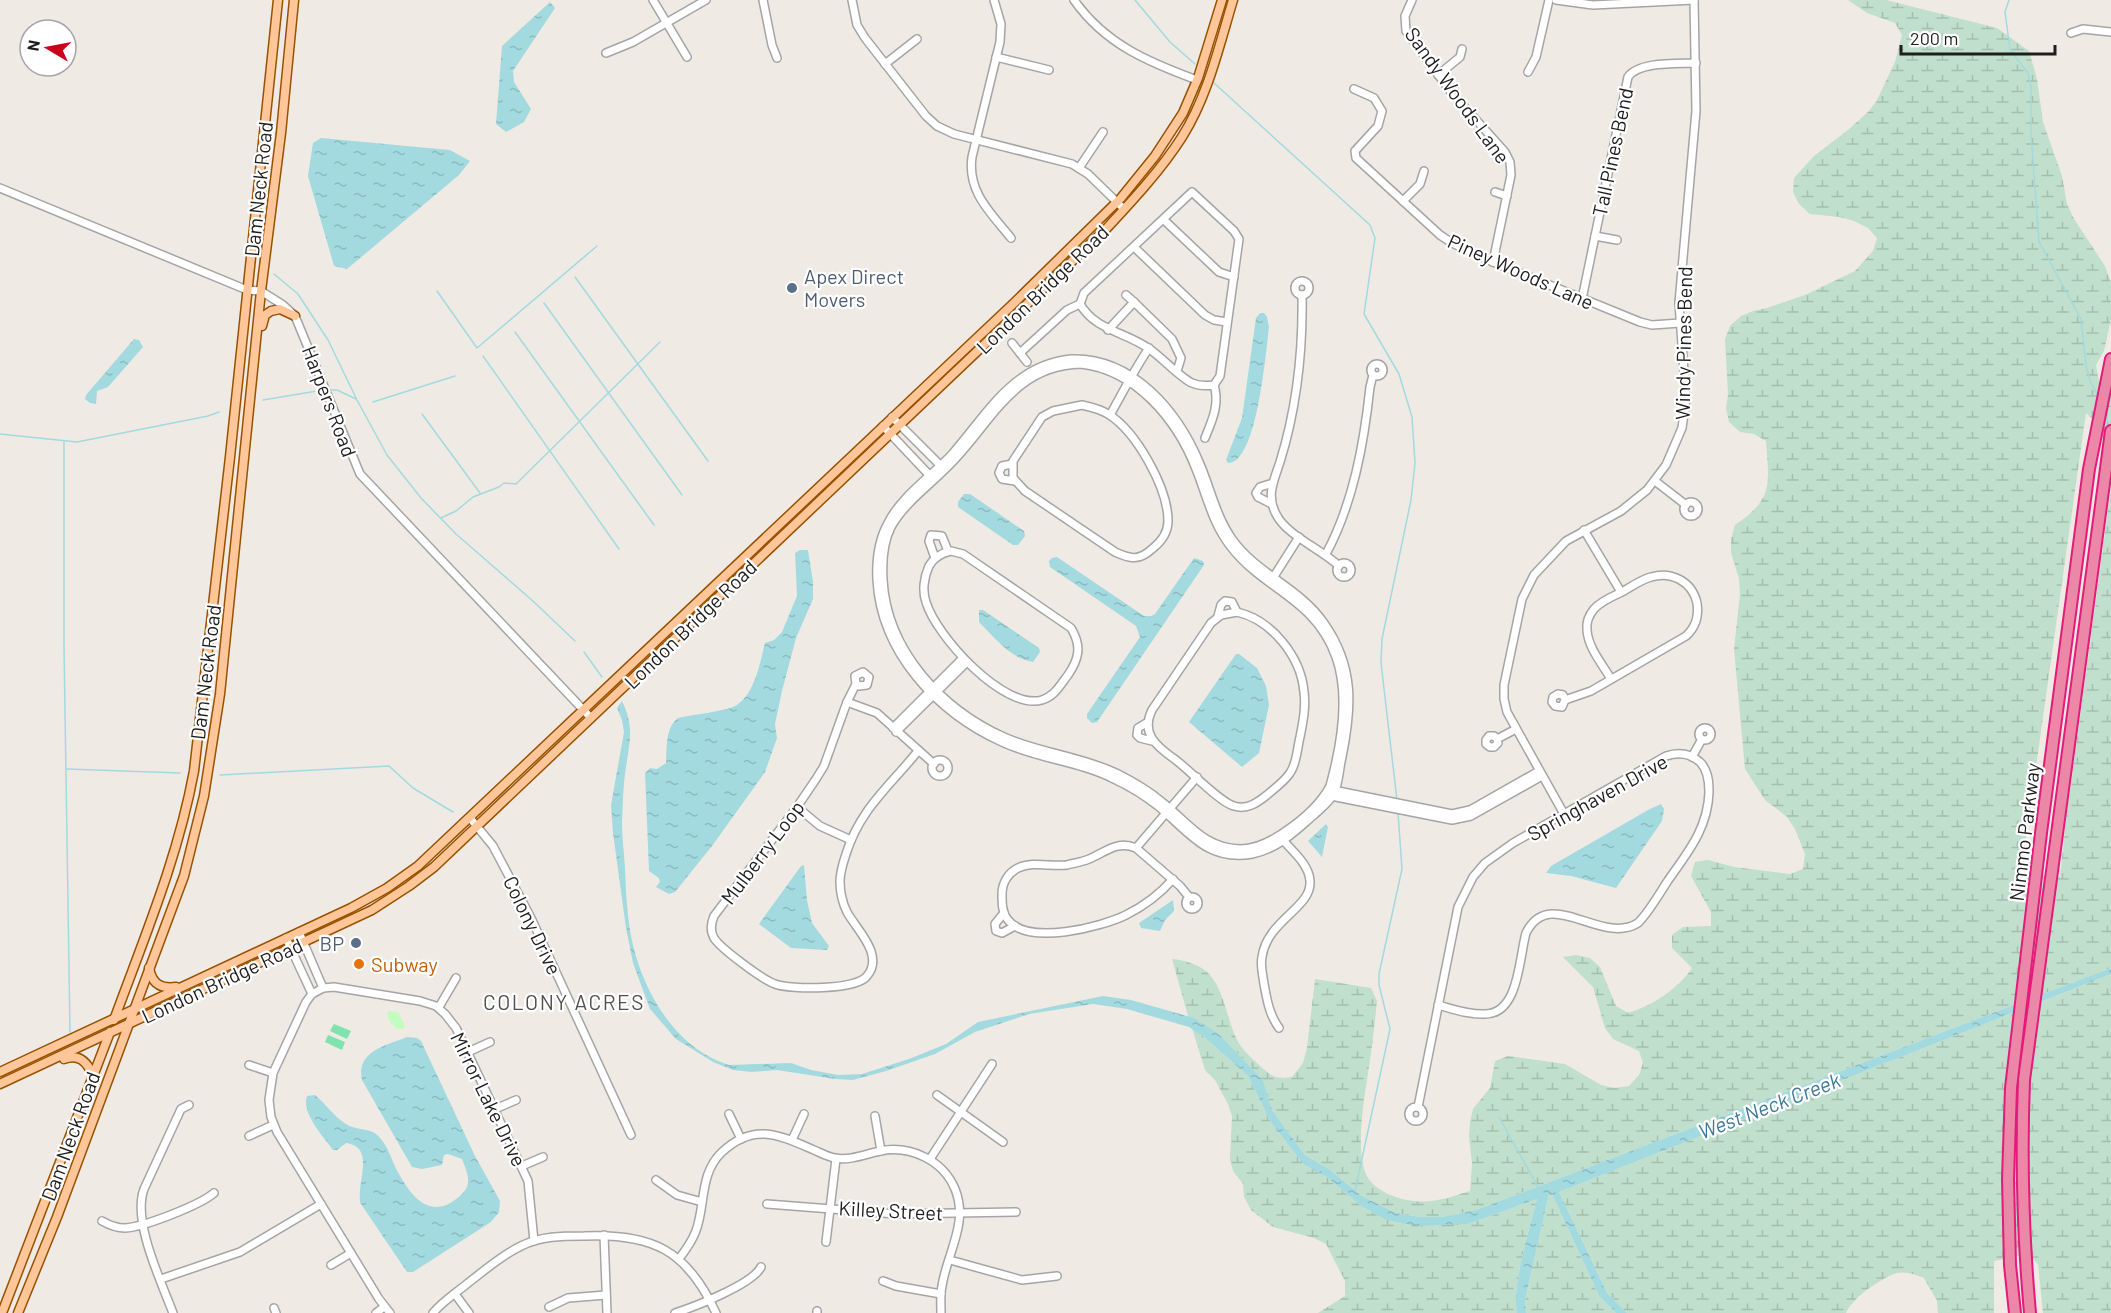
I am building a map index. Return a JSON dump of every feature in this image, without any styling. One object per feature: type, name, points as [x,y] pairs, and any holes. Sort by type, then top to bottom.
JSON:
[{"type":"highway","name":"Nimmo Parkway","points":[[2015,1313],[2010,1265],[2008,1179],[2011,1088],[2087,481],[2111,359]]},
{"type":"highway","name":"Nimmo Parkway","points":[[2030,1313],[2025,1260],[2021,1158],[2024,1080],[2110,435]]},
{"type":"main road","name":"Dam Neck Road","points":[[2,1313],[110,1033],[172,863],[186,814],[192,782],[278,0]]},
{"type":"main road","name":"Dam Neck Road","points":[[18,1313],[57,1217],[184,876],[204,796],[220,694],[261,291],[281,133],[294,0]]},
{"type":"main road","name":"London Bridge Road","points":[[0,1072],[351,908],[387,888],[418,866],[1117,203],[1167,139],[1183,113],[1197,80],[1222,0]]},
{"type":"main road","name":"London Bridge Road","points":[[0,1084],[372,910],[434,867],[1080,255],[1124,209],[1167,158],[1190,124],[1206,88],[1233,0]]},
{"type":"main road","points":[[251,388],[256,375],[265,315],[280,309],[295,316]]},
{"type":"main road","points":[[149,968],[153,981],[160,986],[171,988],[183,986]]},
{"type":"main road","points":[[19,1075],[37,1071],[72,1056],[86,1062],[93,1075]]},
{"type":"street","points":[[653,0],[687,57]]},
{"type":"street","points":[[606,52],[633,42],[706,0]]},
{"type":"street","points":[[764,0],[772,45],[777,58]]},
{"type":"street","points":[[852,0],[860,32],[930,121],[948,132],[1062,161],[1079,168],[1124,209]]},
{"type":"street","points":[[994,0],[1001,24],[996,57],[971,165],[972,184],[1011,238]]},
{"type":"street","points":[[1074,0],[1103,33],[1126,50],[1197,80]]},
{"type":"street","name":"Sandy Woods Lane","points":[[1412,0],[1405,16],[1406,31],[1465,109],[1508,156],[1511,175],[1493,262]]},
{"type":"street","points":[[1528,72],[1536,57],[1549,0]]},
{"type":"street","points":[[1556,0],[1593,5],[1694,0]]},
{"type":"street","name":"Windy Pines Bend","points":[[1564,814],[1505,706],[1504,685],[1524,591],[1534,575],[1556,549],[1584,530],[1629,506],[1655,481],[1673,454],[1682,428],[1686,383],[1680,322],[1680,293],[1696,111],[1694,0]]},
{"type":"street","points":[[2071,33],[2083,29],[2111,32]]},
{"type":"street","points":[[885,64],[917,39]]},
{"type":"street","points":[[1438,75],[1460,57],[1462,49]]},
{"type":"street","points":[[996,57],[1048,70]]},
{"type":"street","name":"Tall Pines Bend","points":[[1582,299],[1628,77],[1634,70],[1645,66],[1696,63]]},
{"type":"street","name":"Piney Woods Lane","points":[[1354,89],[1374,98],[1382,111],[1378,126],[1354,153],[1356,158],[1440,235],[1462,249],[1645,324],[1680,322]]},
{"type":"street","points":[[1079,168],[1103,132]]},
{"type":"street","points":[[1404,201],[1420,184],[1424,171]]},
{"type":"street","name":"Harpers Road","points":[[0,188],[247,290],[261,291],[283,305],[295,316],[360,474],[591,718]]},
{"type":"street","points":[[1020,354],[1067,310],[1080,304],[1084,293],[1192,192],[1239,239],[1220,376],[1214,385]]},
{"type":"street","points":[[1495,192],[1507,196]]},
{"type":"street","points":[[1164,220],[1219,272],[1234,277]]},
{"type":"street","points":[[1595,236],[1617,240]]},
{"type":"street","points":[[1134,247],[1205,315],[1214,320],[1227,322]]},
{"type":"street","points":[[1126,295],[1172,339],[1181,358],[1177,370]]},
{"type":"street","points":[[1302,295],[1302,340],[1297,390],[1288,436],[1271,492],[1272,504],[1280,520],[1339,566]]},
{"type":"street","points":[[1108,330],[1134,302]]},
{"type":"street","points":[[1080,304],[1093,321],[1149,348],[1190,382],[1198,385],[1214,385]]},
{"type":"street","points":[[1012,343],[1027,362]]},
{"type":"street","points":[[1110,415],[1149,348]]},
{"type":"street","points":[[1080,359],[1106,363],[1130,378],[1155,395],[1182,429],[1202,467],[1219,516],[1233,539],[1248,558],[1272,580],[1297,594],[1320,616],[1335,641],[1345,665],[1350,689],[1349,718],[1330,793],[1282,838],[1253,854],[1224,854],[1197,842],[1168,811],[1106,774],[1073,763],[1028,753],[998,741],[960,718],[908,666],[890,637],[880,604],[877,564],[881,536],[891,517],[942,468],[1007,389],[1033,370],[1056,361],[1080,359]]},
{"type":"street","points":[[1326,554],[1343,516],[1356,470],[1374,375]]},
{"type":"street","points":[[1206,438],[1215,412],[1217,395],[1214,385]]},
{"type":"street","points":[[1082,405],[1110,415],[1133,438],[1149,463],[1167,512],[1168,522],[1165,533],[1160,542],[1145,555],[1128,558],[1115,552],[1025,491],[1013,478],[1012,464],[1016,454],[1042,417],[1053,411],[1082,405]]},
{"type":"street","points":[[892,417],[942,468]]},
{"type":"street","points":[[883,426],[932,478]]},
{"type":"street","points":[[1012,464],[1002,466],[999,473],[1002,479],[1015,480]]},
{"type":"street","points":[[1655,481],[1686,505]]},
{"type":"street","points":[[1272,504],[1258,497],[1256,493],[1260,487],[1273,483]]},
{"type":"street","points":[[1584,530],[1621,592]]},
{"type":"street","points":[[935,558],[929,541],[931,534],[942,536],[948,551]]},
{"type":"street","points":[[1272,580],[1299,537]]},
{"type":"street","points":[[948,551],[963,554],[1067,624],[1076,636],[1078,644],[1075,665],[1055,693],[1037,701],[1010,696],[965,660],[945,636],[926,604],[924,595],[925,579],[930,566],[935,558],[948,551]]},
{"type":"street","points":[[1565,700],[1588,693],[1690,632],[1696,623],[1698,612],[1694,588],[1677,578],[1663,575],[1645,579],[1594,609],[1587,627],[1591,645],[1611,679]]},
{"type":"street","points":[[1218,616],[1237,612],[1249,616],[1277,636],[1292,655],[1301,675],[1304,691],[1305,710],[1294,766],[1288,776],[1261,800],[1243,807],[1226,803],[1197,777],[1161,750],[1152,741],[1148,732],[1152,710],[1218,616],[1221,605],[1226,601],[1232,602],[1237,612]]},
{"type":"street","points":[[895,730],[965,660]]},
{"type":"street","name":"Mulberry Loop","points":[[856,684],[824,766],[797,807],[716,912],[712,921],[712,933],[716,941],[763,978],[786,987],[853,985],[863,981],[872,966],[872,956],[862,932],[845,909],[841,893],[842,869],[850,840],[868,808],[918,751]]},
{"type":"street","points":[[848,702],[877,713],[934,764]]},
{"type":"street","points":[[1148,722],[1138,728],[1137,735],[1142,739],[1152,741]]},
{"type":"street","points":[[1497,739],[1516,729]]},
{"type":"street","points":[[1692,757],[1702,739]]},
{"type":"street","name":"Springhaven Drive","points":[[1418,1107],[1438,1005],[1458,907],[1473,877],[1498,852],[1666,756],[1677,754],[1692,757],[1702,764],[1708,777],[1708,800],[1704,822],[1694,844],[1642,919],[1627,928],[1614,929],[1561,914],[1541,916],[1531,924],[1526,933],[1513,993],[1504,1006],[1495,1012],[1485,1014],[1438,1005]]},
{"type":"street","points":[[1330,793],[1452,820],[1471,816],[1541,774]]},
{"type":"street","points":[[1136,848],[1197,777]]},
{"type":"street","points":[[797,807],[820,826],[850,840]]},
{"type":"street","name":"Colony Drive","points":[[470,818],[493,846],[531,918],[631,1135]]},
{"type":"street","points":[[1279,1028],[1268,1006],[1261,966],[1263,950],[1274,928],[1304,901],[1310,885],[1309,873],[1282,838]]},
{"type":"street","points":[[1173,879],[1146,903],[1099,926],[1054,932],[1028,930],[1015,926],[1004,912],[1003,886],[1008,876],[1020,867],[1064,865],[1088,860],[1113,847],[1126,845],[1136,848],[1173,879],[1190,897]]},
{"type":"street","points":[[1004,912],[995,924],[996,931],[1002,933],[1015,926]]},
{"type":"street","points":[[299,932],[323,988]]},
{"type":"street","points":[[286,938],[312,994]]},
{"type":"street","points":[[390,1313],[384,1307],[273,1125],[269,1100],[273,1073],[306,1002],[312,994],[323,988],[334,987],[420,1001],[439,1007],[456,978]]},
{"type":"street","name":"Mirror Lake Drive","points":[[439,1007],[456,1028],[522,1166],[528,1181],[534,1241]]},
{"type":"street","points":[[468,1052],[490,1042]]},
{"type":"street","points":[[930,1159],[992,1064]]},
{"type":"street","points":[[249,1065],[273,1073]]},
{"type":"street","points":[[938,1095],[1003,1142]]},
{"type":"street","points":[[495,1109],[516,1100]]},
{"type":"street","points":[[173,1313],[142,1224],[140,1209],[144,1189],[181,1109],[189,1105]]},
{"type":"street","points":[[729,1114],[741,1139]]},
{"type":"street","points":[[792,1140],[804,1114]]},
{"type":"street","points":[[875,1116],[881,1151]]},
{"type":"street","points":[[249,1136],[273,1125]]},
{"type":"street","points":[[679,1260],[694,1235],[705,1181],[711,1167],[720,1154],[741,1139],[766,1134],[780,1135],[836,1159],[891,1150],[912,1152],[930,1159],[947,1174],[954,1186],[959,1213],[959,1226],[942,1286],[941,1313]]},
{"type":"street","points":[[522,1166],[543,1157]]},
{"type":"street","points":[[826,1242],[836,1159]]},
{"type":"street","points":[[656,1180],[677,1195],[702,1202]]},
{"type":"street","points":[[102,1221],[118,1227],[131,1227],[192,1207],[214,1193]]},
{"type":"street","points":[[161,1280],[240,1252],[321,1204]]},
{"type":"street","name":"Killey Street","points":[[767,1204],[896,1214],[1016,1212]]},
{"type":"street","points":[[604,1235],[606,1313]]},
{"type":"street","points":[[433,1313],[512,1251],[534,1241],[554,1237],[604,1235],[644,1240],[679,1260],[698,1280],[716,1313]]},
{"type":"street","points":[[331,1265],[351,1253]]},
{"type":"street","points":[[950,1260],[1022,1280],[1057,1276]]},
{"type":"street","points":[[675,1313],[753,1278],[761,1267]]},
{"type":"street","points":[[883,1281],[896,1287],[941,1294]]},
{"type":"street","points":[[455,1294],[469,1313]]},
{"type":"street","points":[[549,1307],[568,1298],[606,1295]]},
{"type":"street","points":[[375,1313],[384,1307]]},
{"type":"green space","points":[[1848,0],[1886,0],[1997,28],[2029,51],[2037,79],[2043,122],[2062,176],[2067,204],[2074,219],[2105,266],[2111,283],[2111,319],[2104,351],[2096,365],[2100,388],[2111,395],[2111,446],[2103,439],[2086,413],[2021,873],[2060,877],[2111,489],[2111,968],[1476,1210],[1441,1217],[1420,1217],[1396,1213],[1362,1196],[1329,1169],[1305,1155],[1272,1110],[1263,1080],[1219,1034],[1188,1016],[1172,959],[1193,964],[1210,975],[1219,990],[1239,1044],[1263,1069],[1271,1075],[1282,1078],[1292,1077],[1303,1063],[1307,1048],[1315,979],[1371,988],[1377,1001],[1362,1118],[1363,1163],[1370,1181],[1384,1192],[1403,1199],[1422,1202],[1470,1191],[1472,1164],[1470,1122],[1473,1109],[1490,1088],[1495,1061],[1508,1056],[1565,1064],[1601,1085],[1614,1088],[1629,1086],[1639,1075],[1643,1063],[1639,1051],[1613,1039],[1605,1028],[1593,987],[1563,957],[1576,955],[1590,958],[1600,967],[1616,1006],[1628,1013],[1637,1010],[1672,990],[1692,968],[1672,948],[1672,935],[1683,927],[1711,926],[1711,912],[1691,876],[1695,862],[1708,860],[1734,867],[1790,874],[1803,869],[1805,854],[1795,829],[1787,817],[1765,800],[1745,769],[1734,649],[1740,594],[1739,579],[1731,552],[1731,539],[1735,525],[1748,516],[1763,498],[1768,480],[1768,469],[1766,441],[1754,434],[1740,432],[1729,422],[1726,408],[1728,395],[1725,339],[1730,326],[1741,316],[1805,295],[1855,271],[1873,251],[1877,238],[1868,228],[1840,217],[1810,214],[1799,204],[1793,192],[1794,178],[1814,156],[1869,111],[1877,100],[1895,62],[1902,35],[1895,23],[1867,13]]},
{"type":"green space","points":[[2111,974],[2111,1313],[2043,1313],[2038,1264],[2028,1254],[1994,1261],[1994,1313],[1938,1313],[1937,1301],[1924,1278],[1904,1273],[1897,1273],[1875,1284],[1854,1301],[1846,1313],[1627,1313],[1607,1293],[1559,1192]]},
{"type":"green space","points":[[389,1011],[398,1012],[405,1026],[403,1029],[392,1025],[387,1014]]},
{"type":"green space","points":[[334,1024],[351,1031],[347,1039],[330,1031]]},
{"type":"green space","points":[[1192,1028],[1248,1076],[1270,1121],[1303,1164],[1328,1178],[1361,1206],[1384,1219],[1468,1224],[1537,1199],[1519,1274],[1517,1313],[1318,1313],[1345,1296],[1345,1281],[1326,1244],[1314,1238],[1273,1227],[1251,1210],[1244,1197],[1243,1184],[1233,1171],[1230,1159],[1232,1116],[1215,1080],[1205,1070]]},
{"type":"green space","points":[[328,1035],[345,1042],[342,1050],[325,1042]]},
{"type":"green space","points":[[1549,1194],[1552,1194],[1599,1296],[1616,1313],[1526,1313],[1525,1300]]},
{"type":"water","points":[[550,2],[555,8],[513,71],[514,82],[531,109],[524,122],[506,132],[496,124],[502,46]]},
{"type":"water","points":[[321,138],[450,150],[470,161],[459,175],[347,269],[334,266],[308,176],[313,143]]},
{"type":"water","points":[[1260,313],[1264,313],[1267,317],[1269,327],[1258,404],[1246,446],[1238,458],[1228,463],[1226,460],[1242,418],[1256,318]]},
{"type":"water","points":[[134,339],[139,340],[143,347],[108,387],[97,391],[96,404],[90,403],[85,399],[86,395]]},
{"type":"water","points":[[964,494],[970,494],[1024,531],[1025,536],[1018,545],[1013,545],[958,507],[958,502]]},
{"type":"water","points":[[808,550],[813,599],[796,638],[775,724],[777,738],[765,772],[712,846],[675,892],[669,894],[656,887],[660,882],[659,878],[649,871],[645,773],[650,768],[657,769],[666,763],[669,733],[678,718],[732,707],[743,700],[748,693],[756,677],[765,643],[774,640],[782,632],[797,596],[795,553]]},
{"type":"water","points":[[1057,557],[1144,616],[1155,614],[1194,558],[1203,561],[1204,565],[1097,722],[1092,723],[1087,718],[1087,714],[1140,637],[1136,626],[1050,567],[1049,561]]},
{"type":"water","points":[[979,610],[983,610],[1039,648],[1040,652],[1033,662],[1017,657],[997,640],[979,622]]},
{"type":"water","points":[[1236,654],[1257,668],[1266,686],[1269,705],[1259,753],[1242,767],[1189,722]]},
{"type":"water","name":"West Neck Creek","points":[[622,701],[630,726],[622,822],[631,936],[638,964],[655,1001],[666,1018],[694,1047],[729,1065],[791,1063],[811,1070],[838,1075],[862,1074],[946,1044],[978,1022],[1103,996],[1131,1000],[1194,1018],[1219,1034],[1263,1080],[1272,1110],[1305,1155],[1329,1169],[1362,1196],[1396,1213],[1420,1217],[1441,1217],[1476,1210],[2111,968],[2111,974],[1559,1192],[1607,1293],[1627,1313],[1616,1313],[1599,1296],[1552,1194],[1549,1194],[1525,1300],[1526,1313],[1517,1313],[1519,1274],[1537,1199],[1468,1224],[1416,1226],[1384,1219],[1361,1206],[1328,1178],[1303,1164],[1270,1121],[1248,1076],[1204,1037],[1189,1027],[1127,1009],[1093,1004],[1029,1014],[975,1032],[935,1054],[853,1080],[777,1070],[752,1072],[733,1070],[713,1062],[676,1039],[650,1009],[633,963],[626,928],[611,805],[624,732],[617,708]]},
{"type":"water","points":[[1661,804],[1664,809],[1662,821],[1616,888],[1571,876],[1546,873],[1551,866]]},
{"type":"water","points":[[1326,824],[1328,827],[1322,857],[1308,841]]},
{"type":"water","points":[[804,865],[807,900],[812,923],[829,946],[827,950],[791,948],[759,924]]},
{"type":"water","points":[[1173,900],[1174,911],[1165,920],[1160,931],[1141,928],[1139,923]]},
{"type":"water","points":[[407,1037],[421,1041],[475,1156],[500,1201],[499,1212],[491,1222],[413,1272],[407,1272],[361,1204],[363,1159],[361,1152],[355,1146],[346,1143],[337,1150],[333,1150],[314,1124],[306,1103],[307,1096],[315,1095],[346,1124],[376,1134],[387,1148],[405,1184],[426,1205],[443,1206],[453,1201],[463,1193],[468,1185],[468,1176],[462,1159],[448,1154],[444,1155],[442,1165],[422,1169],[412,1167],[362,1080],[363,1062],[368,1056],[382,1047]]},
{"type":"waterway","points":[[1135,0],[1170,42],[1195,64]]},
{"type":"waterway","points":[[2009,0],[2005,12],[2010,50],[2028,73],[2031,87],[2031,134],[2039,242],[2081,319],[2086,366],[2090,381],[2099,397]]},
{"type":"waterway","points":[[1214,83],[1370,225],[1375,238],[1364,314],[1399,374],[1412,417],[1415,463],[1411,500],[1382,639],[1381,663],[1397,800]]},
{"type":"waterway","points":[[437,291],[477,348],[597,246]]},
{"type":"waterway","points":[[274,274],[298,294],[328,340],[387,455],[421,498],[456,534],[575,641]]},
{"type":"waterway","points":[[575,277],[708,461]]},
{"type":"waterway","points":[[544,303],[682,495]]},
{"type":"waterway","points":[[515,332],[654,525]]},
{"type":"waterway","points":[[441,518],[456,511],[473,497],[504,483],[516,484],[660,342]]},
{"type":"waterway","points":[[483,356],[619,549]]},
{"type":"waterway","points":[[373,402],[455,376]]},
{"type":"waterway","points":[[263,400],[323,390]]},
{"type":"waterway","points":[[330,390],[337,390],[356,399]]},
{"type":"waterway","points":[[0,434],[77,442],[219,412]]},
{"type":"waterway","points":[[2105,412],[2110,428]]},
{"type":"waterway","points":[[422,414],[480,493]]},
{"type":"waterway","points":[[64,442],[64,647],[70,1032]]},
{"type":"waterway","points":[[584,652],[602,677]]},
{"type":"waterway","points":[[220,775],[389,766],[413,788],[453,812]]},
{"type":"waterway","points":[[67,769],[180,773]]},
{"type":"waterway","points":[[1355,1191],[1390,1029],[1379,985],[1379,974],[1402,869],[1398,813]]},
{"type":"waterway","points":[[1499,1117],[1538,1187]]},
{"type":"place","name":"Apex Direct Movers","points":[[792,288]]},
{"type":"place","name":"BP","points":[[356,943]]},
{"type":"place","name":"Subway","points":[[359,964]]},
{"type":"district","name":"COLONY ACRES","points":[[564,1001]]}]
